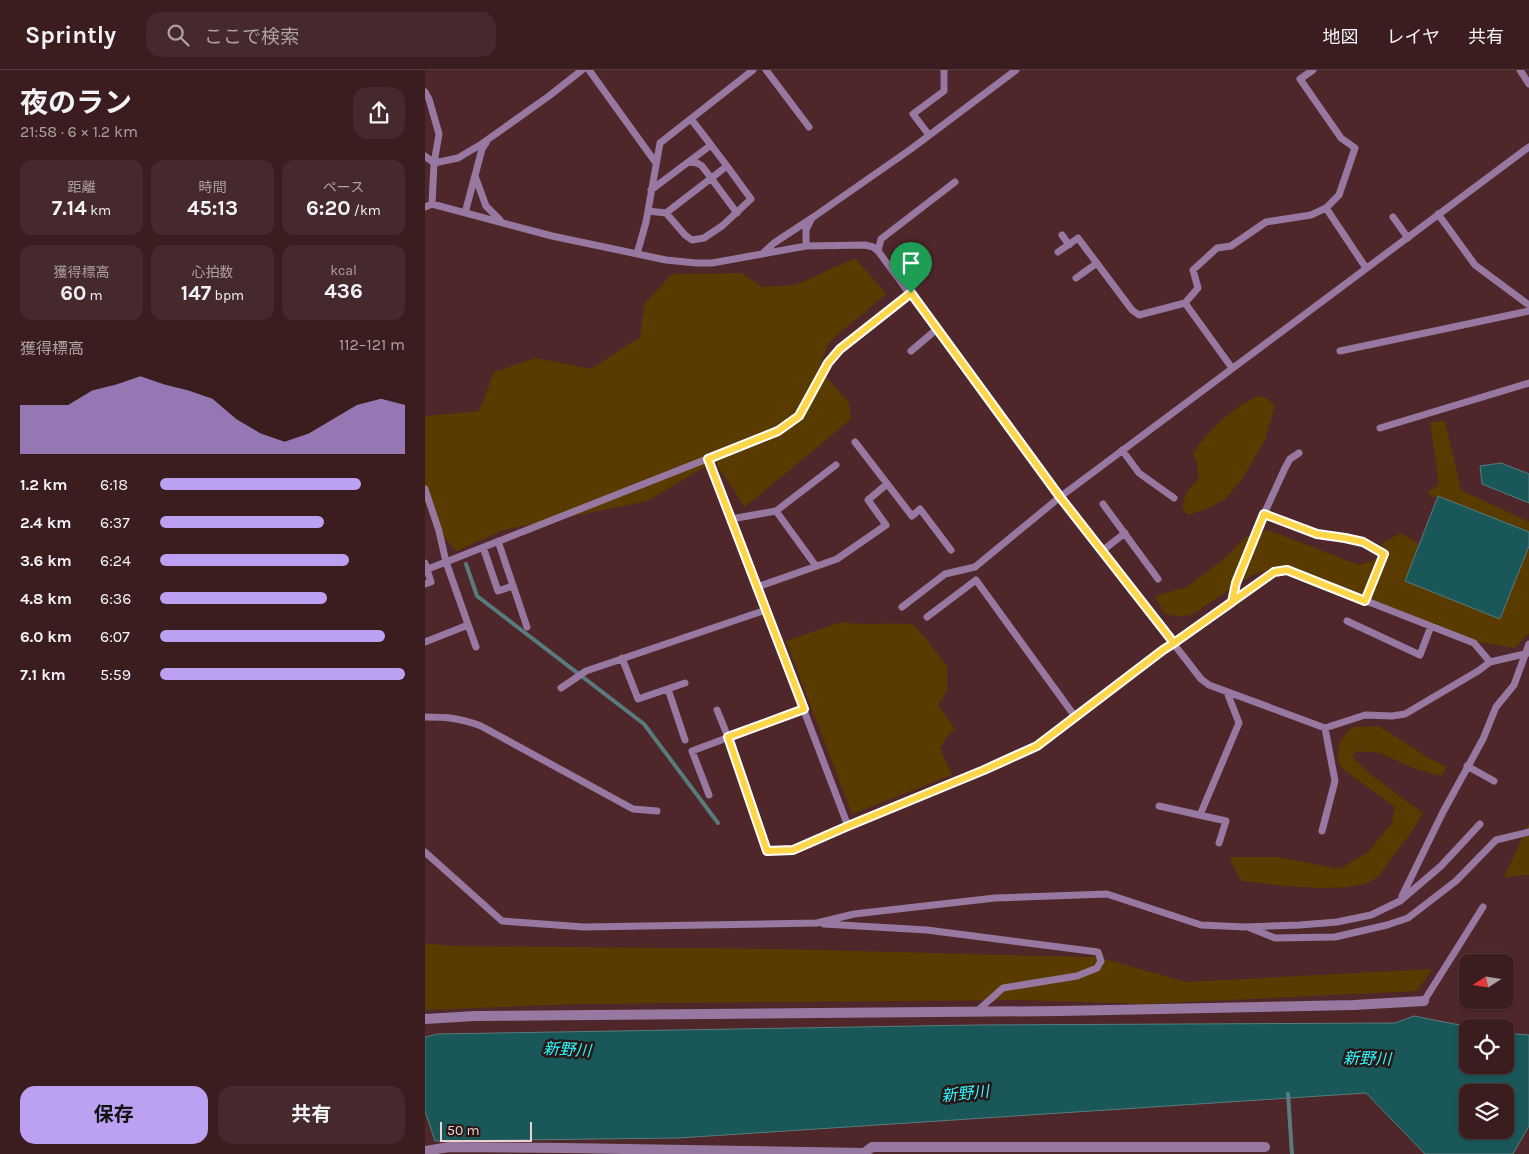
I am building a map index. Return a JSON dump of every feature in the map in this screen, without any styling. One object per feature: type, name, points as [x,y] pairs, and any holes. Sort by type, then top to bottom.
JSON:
[{"type":"street","points":[[425,1019],[475,1016],[976,1012],[1354,1005],[1424,1001]]},
{"type":"street","points":[[425,1151],[449,1147],[867,1154],[872,1146],[1265,1147]]},
{"type":"lane","points":[[434,163],[457,158],[487,140],[583,70]]},
{"type":"lane","points":[[589,70],[656,162]]},
{"type":"lane","points":[[766,70],[809,127]]},
{"type":"lane","points":[[929,135],[913,114],[944,91],[944,70]]},
{"type":"lane","points":[[762,254],[774,243],[929,135],[1017,70]]},
{"type":"lane","points":[[1058,252],[1078,238],[1132,310],[1139,315],[1185,303],[1198,288],[1193,270],[1217,248],[1231,246],[1266,222],[1311,215],[1327,208],[1339,195],[1355,148],[1341,138],[1300,79],[1313,70]]},
{"type":"lane","points":[[1519,70],[1529,84]]},
{"type":"lane","points":[[637,254],[648,211],[660,143],[749,71]]},
{"type":"lane","points":[[425,92],[429,99],[439,134],[428,206],[637,254],[696,263],[806,246],[873,247],[911,293],[1060,497],[1201,679],[1209,685],[1325,728],[1365,715],[1392,716],[1405,714],[1479,671],[1490,662],[1528,653]]},
{"type":"lane","points":[[648,211],[666,213],[685,235],[692,240],[704,238],[722,226],[751,199],[691,119]]},
{"type":"lane","points":[[465,213],[483,148],[487,140]]},
{"type":"lane","points":[[651,190],[711,145]]},
{"type":"lane","points":[[901,606],[945,574],[975,567],[1060,497],[1529,147]]},
{"type":"lane","points":[[425,156],[434,163]]},
{"type":"lane","points":[[689,162],[702,166],[737,212]]},
{"type":"lane","points":[[666,213],[727,166]]},
{"type":"lane","points":[[475,175],[486,206],[502,222]]},
{"type":"lane","points":[[878,251],[881,239],[955,182]]},
{"type":"lane","points":[[1327,208],[1366,268]]},
{"type":"lane","points":[[1438,214],[1475,265],[1529,305]]},
{"type":"lane","points":[[1393,217],[1407,238]]},
{"type":"lane","points":[[806,246],[806,230],[812,218]]},
{"type":"lane","points":[[1062,235],[1069,245]]},
{"type":"lane","points":[[1076,278],[1097,263]]},
{"type":"lane","points":[[425,584],[431,582],[426,566],[446,562],[778,431],[799,416],[828,363],[840,349],[911,293]]},
{"type":"lane","points":[[1185,303],[1232,368]]},
{"type":"lane","points":[[1340,351],[1529,311]]},
{"type":"lane","points":[[911,351],[937,329]]},
{"type":"lane","points":[[1380,428],[1529,383]]},
{"type":"lane","points":[[855,442],[911,516],[920,509],[951,550]]},
{"type":"lane","points":[[1122,450],[1139,473],[1174,498]]},
{"type":"lane","points":[[1232,602],[1236,583],[1264,514],[1285,468],[1291,459],[1299,454]]},
{"type":"lane","points":[[708,459],[848,826]]},
{"type":"lane","points":[[731,519],[776,511],[836,465]]},
{"type":"lane","points":[[757,587],[837,559],[886,525],[868,500],[887,484]]},
{"type":"lane","points":[[425,489],[439,531],[446,562],[477,647]]},
{"type":"lane","points":[[1103,504],[1158,579]]},
{"type":"lane","points":[[776,511],[816,566]]},
{"type":"lane","points":[[1264,514],[1317,534],[1363,542],[1384,554],[1365,601]]},
{"type":"lane","points":[[1102,551],[1125,533]]},
{"type":"lane","points":[[498,541],[527,627]]},
{"type":"lane","points":[[483,547],[498,591],[513,586]]},
{"type":"lane","points":[[717,710],[767,851],[793,850],[1037,746],[1174,643],[1274,572],[1287,570],[1474,643],[1490,662]]},
{"type":"lane","points":[[927,618],[976,580],[1076,718]]},
{"type":"lane","points":[[561,688],[586,671],[766,610]]},
{"type":"lane","points":[[1347,621],[1420,655],[1431,626]]},
{"type":"lane","points":[[425,642],[469,625]]},
{"type":"lane","points":[[1400,901],[1467,766],[1483,739],[1496,707],[1514,684],[1528,653],[1529,644]]},
{"type":"lane","points":[[622,658],[638,699],[685,683]]},
{"type":"lane","points":[[667,689],[685,740]]},
{"type":"lane","points":[[1200,815],[1239,723],[1227,692]]},
{"type":"lane","points":[[709,795],[692,750],[804,709]]},
{"type":"lane","points":[[425,717],[465,719],[633,809],[657,811]]},
{"type":"lane","points":[[1322,831],[1335,781],[1325,728]]},
{"type":"lane","points":[[1467,766],[1494,781]]},
{"type":"lane","points":[[1159,806],[1226,821],[1219,844]]},
{"type":"lane","points":[[817,923],[854,914],[995,898],[1107,894],[1201,924],[1245,927],[1337,922],[1371,914],[1400,901],[1441,866],[1480,824]]},
{"type":"lane","points":[[1245,927],[1275,938],[1335,937],[1408,918],[1456,881],[1496,840],[1529,832]]},
{"type":"lane","points":[[425,852],[502,922],[585,926],[817,923],[927,930],[1098,952],[1101,961],[1097,968],[1077,976],[1003,988],[976,1012]]},
{"type":"lane","points":[[1424,1001],[1483,906]]},
{"type":"shaded area","points":[[855,258],[886,294],[829,342],[819,368],[849,403],[851,419],[745,507],[714,461],[648,501],[503,530],[457,551],[438,531],[425,503],[425,416],[479,411],[494,372],[536,358],[591,369],[640,337],[645,303],[672,274],[742,273],[762,287],[796,285]]},
{"type":"shaded area","points":[[1257,396],[1267,398],[1275,406],[1265,440],[1240,482],[1224,500],[1204,510],[1188,515],[1182,507],[1186,493],[1199,478],[1193,453],[1222,420]]},
{"type":"shaded area","points":[[1445,421],[1461,490],[1529,522],[1529,532],[1439,496],[1432,498],[1428,492],[1439,484],[1430,422]]},
{"type":"shaded area","points":[[1268,530],[1359,565],[1376,559],[1383,542],[1402,533],[1420,545],[1405,581],[1500,619],[1529,546],[1529,633],[1515,648],[1477,642],[1283,565],[1250,576],[1193,614],[1181,617],[1165,614],[1155,596],[1187,587],[1225,558],[1246,537]]},
{"type":"shaded area","points":[[841,622],[913,624],[947,667],[947,691],[938,705],[955,729],[947,736],[940,749],[952,775],[852,814],[786,641]]},
{"type":"shaded area","points":[[1379,726],[1427,757],[1447,767],[1441,776],[1413,768],[1380,753],[1357,751],[1352,757],[1369,773],[1423,813],[1411,833],[1379,876],[1364,884],[1330,888],[1241,881],[1229,857],[1278,857],[1340,869],[1368,852],[1392,823],[1395,807],[1344,770],[1337,761],[1340,741],[1352,727]]},
{"type":"shaded area","points":[[1529,824],[1529,875],[1504,877]]},
{"type":"shaded area","points":[[425,943],[452,946],[782,949],[1098,957],[1186,982],[1432,969],[1417,991],[1147,1004],[1019,1000],[581,1004],[425,1010]]},
{"type":"water","points":[[1501,463],[1529,474],[1529,503],[1482,484],[1480,466]]},
{"type":"water","points":[[1438,496],[1529,532],[1529,546],[1500,619],[1405,581]]},
{"type":"water","name":"新野川","points":[[1414,1016],[1459,1025],[1459,1074],[1514,1074],[1514,1034],[1529,1035],[1529,1126],[1513,1154],[1425,1154],[1366,1093],[679,1138],[435,1141],[425,1111],[425,1037],[438,1034],[975,1025],[1395,1023]]},
{"type":"waterway","points":[[466,564],[477,596],[644,724],[718,823]]},
{"type":"waterway","points":[[1288,1094],[1292,1154]]},
{"type":"route","points":[[911,293],[840,349],[828,363],[799,416],[778,431],[708,459],[804,709],[728,737],[767,851],[793,850],[1037,746],[1163,650],[1174,643],[1274,572],[1287,570],[1365,601],[1384,554],[1363,542],[1317,534],[1264,514],[1236,583],[1232,602],[1174,643],[1060,497],[911,293]]}]
